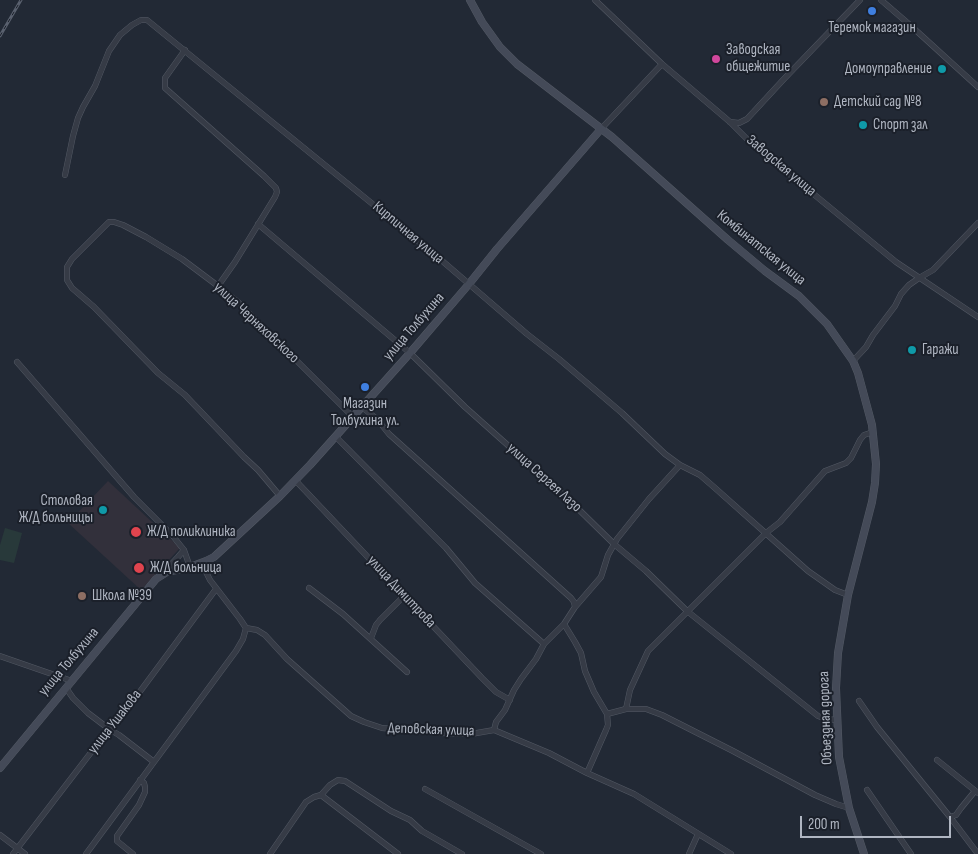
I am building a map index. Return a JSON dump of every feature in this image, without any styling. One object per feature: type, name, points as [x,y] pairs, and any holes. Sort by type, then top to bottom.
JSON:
[{"type":"main road","name":"Комбинатская улица","points":[[470,0],[482,22],[500,46],[517,64],[612,137],[722,234],[809,305],[827,324],[853,361],[873,432],[876,482],[848,595]]},
{"type":"main road","name":"улица Толбухина","points":[[0,768],[152,583],[166,572],[190,567],[214,557],[296,481],[363,408],[601,129]]},
{"type":"main road","name":"Объездная дорога","points":[[848,595],[838,653],[836,688],[839,757],[849,808],[864,854]]},
{"type":"street","name":"Заводская улица","points":[[595,0],[662,64],[730,122],[748,140],[896,262],[978,317]]},
{"type":"street","points":[[730,122],[739,123],[747,120],[860,0]]},
{"type":"street","points":[[881,0],[978,87]]},
{"type":"street","name":"Кирпичная улица","points":[[66,176],[78,118],[95,86],[109,51],[120,34],[141,20],[147,20],[559,359],[622,413],[665,454],[700,476],[754,521],[766,534]]},
{"type":"street","points":[[185,50],[165,78],[165,88],[264,176],[276,188],[277,192],[235,262],[218,286]]},
{"type":"street","name":"улица Толбухина","points":[[601,129],[662,64]]},
{"type":"street","name":"улица Черняховского","points":[[280,496],[258,470],[185,396],[158,373],[94,307],[72,288],[67,280],[67,267],[72,259],[109,222],[123,225],[182,259],[238,302],[353,417]]},
{"type":"street","points":[[853,361],[866,347],[873,334],[909,285],[933,270],[978,223]]},
{"type":"street","name":"улица Сергея Лазо","points":[[258,224],[410,353],[465,407],[646,571],[687,612],[818,716],[837,720]]},
{"type":"street","points":[[17,362],[134,497],[157,518],[184,550],[190,567]]},
{"type":"street","points":[[363,408],[389,434],[571,598],[575,607]]},
{"type":"street","points":[[626,709],[630,690],[648,651],[780,522],[825,471],[846,463],[851,458],[864,435],[873,432]]},
{"type":"street","points":[[336,436],[446,548],[475,583],[544,644]]},
{"type":"street","points":[[494,730],[496,722],[505,710],[521,679],[536,659],[544,644],[564,624],[575,607],[601,577],[608,555],[617,539],[649,499],[680,465]]},
{"type":"street","name":"улица Димитрова","points":[[296,481],[482,678],[496,692],[510,700]]},
{"type":"street","points":[[766,534],[808,571],[835,590],[848,595]]},
{"type":"street","name":"улица Толбухина","points":[[161,576],[184,550]]},
{"type":"street","name":"Деповская улица","points":[[206,561],[206,572],[210,580],[246,628],[257,630],[265,635],[287,659],[351,716],[382,728],[470,734],[494,730],[549,753],[587,773],[634,794],[730,854]]},
{"type":"street","points":[[309,588],[343,614],[408,672]]},
{"type":"street","name":"улица Ушакова","points":[[13,854],[109,729],[130,705],[216,589]]},
{"type":"street","points":[[370,638],[380,620],[404,596]]},
{"type":"street","points":[[564,624],[581,654],[585,671],[606,714],[608,724],[587,773]]},
{"type":"street","points":[[86,854],[236,651],[243,639],[246,628]]},
{"type":"street","points":[[0,656],[72,681]]},
{"type":"street","points":[[66,688],[88,713],[119,734],[154,762]]},
{"type":"street","points":[[859,701],[877,727],[978,854]]},
{"type":"street","points":[[606,714],[626,709],[646,709],[662,715],[815,796],[849,808]]},
{"type":"street","points":[[937,760],[977,792],[956,815],[950,817]]},
{"type":"street","points":[[133,854],[117,841],[117,836],[133,815],[145,792],[146,787],[140,780]]},
{"type":"street","points":[[274,853],[306,802],[321,795],[330,785],[338,780],[345,780],[391,811],[410,820],[422,831],[462,854]]},
{"type":"street","points":[[425,789],[541,854]]},
{"type":"street","points":[[868,790],[911,854]]},
{"type":"street","points":[[321,795],[398,854]]},
{"type":"street","points":[[689,854],[698,834]]},
{"type":"street","points":[[0,835],[26,854]]},
{"type":"shaded area","points":[[108,481],[180,548],[141,590],[68,523]]},
{"type":"shaded area","points":[[5,528],[22,533],[14,563],[0,560],[0,545]]},
{"type":"railway","points":[[0,36],[21,0]]},
{"type":"place","name":"Теремок магазин","points":[[872,11]]},
{"type":"place","name":"Заводская общежитие","points":[[716,59]]},
{"type":"place","name":"Домоуправление","points":[[942,69]]},
{"type":"place","name":"Детский сад №8","points":[[824,102]]},
{"type":"place","name":"Спорт зал","points":[[863,125]]},
{"type":"place","name":"Гаражи","points":[[912,350]]},
{"type":"place","name":"Магазин Толбухина ул.","points":[[365,387]]},
{"type":"place","name":"Столовая Ж/Д больницы","points":[[103,510]]},
{"type":"place","name":"Ж/Д поликлиника","points":[[136,532]]},
{"type":"place","name":"Ж/Д больница","points":[[139,568]]},
{"type":"place","name":"Школа №39","points":[[82,596]]}]
